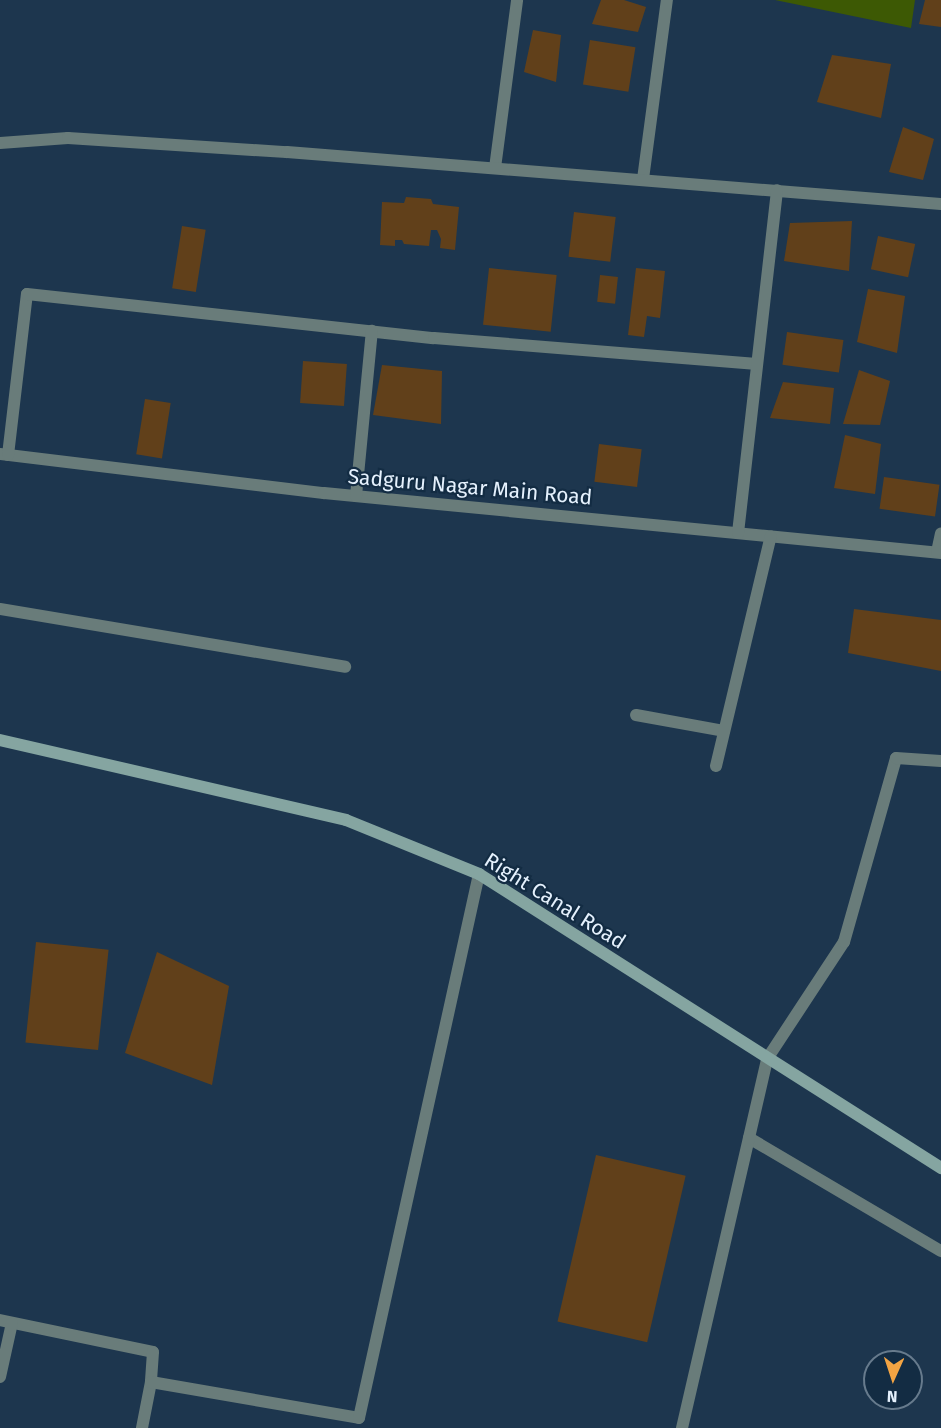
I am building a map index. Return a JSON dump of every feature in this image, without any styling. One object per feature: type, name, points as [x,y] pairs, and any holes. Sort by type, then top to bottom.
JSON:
[{"type":"street","points":[[495,168],[517,0]]},
{"type":"street","points":[[643,179],[667,0]]},
{"type":"street","points":[[0,143],[68,138],[643,179],[941,204]]},
{"type":"street","points":[[738,533],[777,190]]},
{"type":"street","points":[[4,455],[27,294],[372,331],[758,364]]},
{"type":"street","points":[[356,496],[372,331]]},
{"type":"street","name":"Sadguru Nagar Main Road","points":[[4,455],[356,496],[939,552]]},
{"type":"street","points":[[939,552],[941,533]]},
{"type":"street","points":[[716,766],[771,536]]},
{"type":"street","points":[[0,609],[345,668]]},
{"type":"street","points":[[636,715],[724,731]]},
{"type":"street","name":"Right Canal Road","points":[[0,740],[346,820],[479,874],[941,1168]]},
{"type":"street","points":[[682,1428],[767,1059],[844,942],[896,758],[941,761]]},
{"type":"street","points":[[151,1382],[359,1418],[479,874]]},
{"type":"street","points":[[749,1138],[941,1251]]},
{"type":"street","points":[[0,1377],[6,1321],[153,1352],[151,1382],[142,1428]]},
{"type":"green space","points":[[775,0],[915,0],[911,28]]},
{"type":"building","points":[[601,0],[624,0],[646,7],[638,32],[592,24]]},
{"type":"building","points":[[925,0],[941,0],[941,27],[919,24]]},
{"type":"building","points":[[533,30],[561,35],[556,82],[524,72]]},
{"type":"building","points":[[590,40],[635,47],[628,92],[583,84]]},
{"type":"building","points":[[832,55],[891,64],[881,118],[817,102]]},
{"type":"building","points":[[903,127],[934,139],[923,180],[889,172]]},
{"type":"building","points":[[406,197],[431,199],[433,204],[459,207],[455,250],[440,248],[441,239],[437,230],[431,230],[429,246],[404,244],[402,240],[395,240],[395,246],[380,245],[382,202],[404,203]]},
{"type":"building","points":[[574,212],[616,217],[610,262],[569,257]]},
{"type":"building","points":[[852,221],[849,271],[784,261],[790,223]]},
{"type":"building","points":[[182,226],[206,230],[196,292],[172,288]]},
{"type":"building","points":[[878,236],[915,244],[908,277],[871,269]]},
{"type":"building","points":[[489,268],[557,275],[551,332],[483,325]]},
{"type":"building","points":[[636,268],[665,271],[660,318],[647,316],[644,337],[628,335]]},
{"type":"building","points":[[600,275],[618,277],[615,304],[597,302]]},
{"type":"building","points":[[868,289],[905,296],[897,353],[857,342]]},
{"type":"building","points":[[787,332],[843,340],[839,373],[782,365]]},
{"type":"building","points":[[303,361],[347,364],[344,406],[300,403]]},
{"type":"building","points":[[382,365],[442,371],[441,424],[373,415]]},
{"type":"building","points":[[859,370],[890,381],[880,425],[843,424]]},
{"type":"building","points":[[783,382],[834,388],[830,424],[770,418]]},
{"type":"building","points":[[145,399],[171,403],[162,458],[136,454]]},
{"type":"building","points":[[845,435],[881,444],[875,494],[834,488]]},
{"type":"building","points":[[599,444],[642,449],[637,487],[594,482]]},
{"type":"building","points":[[884,477],[939,485],[935,516],[880,509]]},
{"type":"building","points":[[854,609],[941,620],[941,671],[848,653]]},
{"type":"building","points":[[36,942],[109,950],[98,1050],[25,1042]]},
{"type":"building","points":[[157,952],[229,986],[212,1085],[125,1053]]},
{"type":"building","points":[[596,1155],[686,1176],[647,1342],[558,1322]]}]
